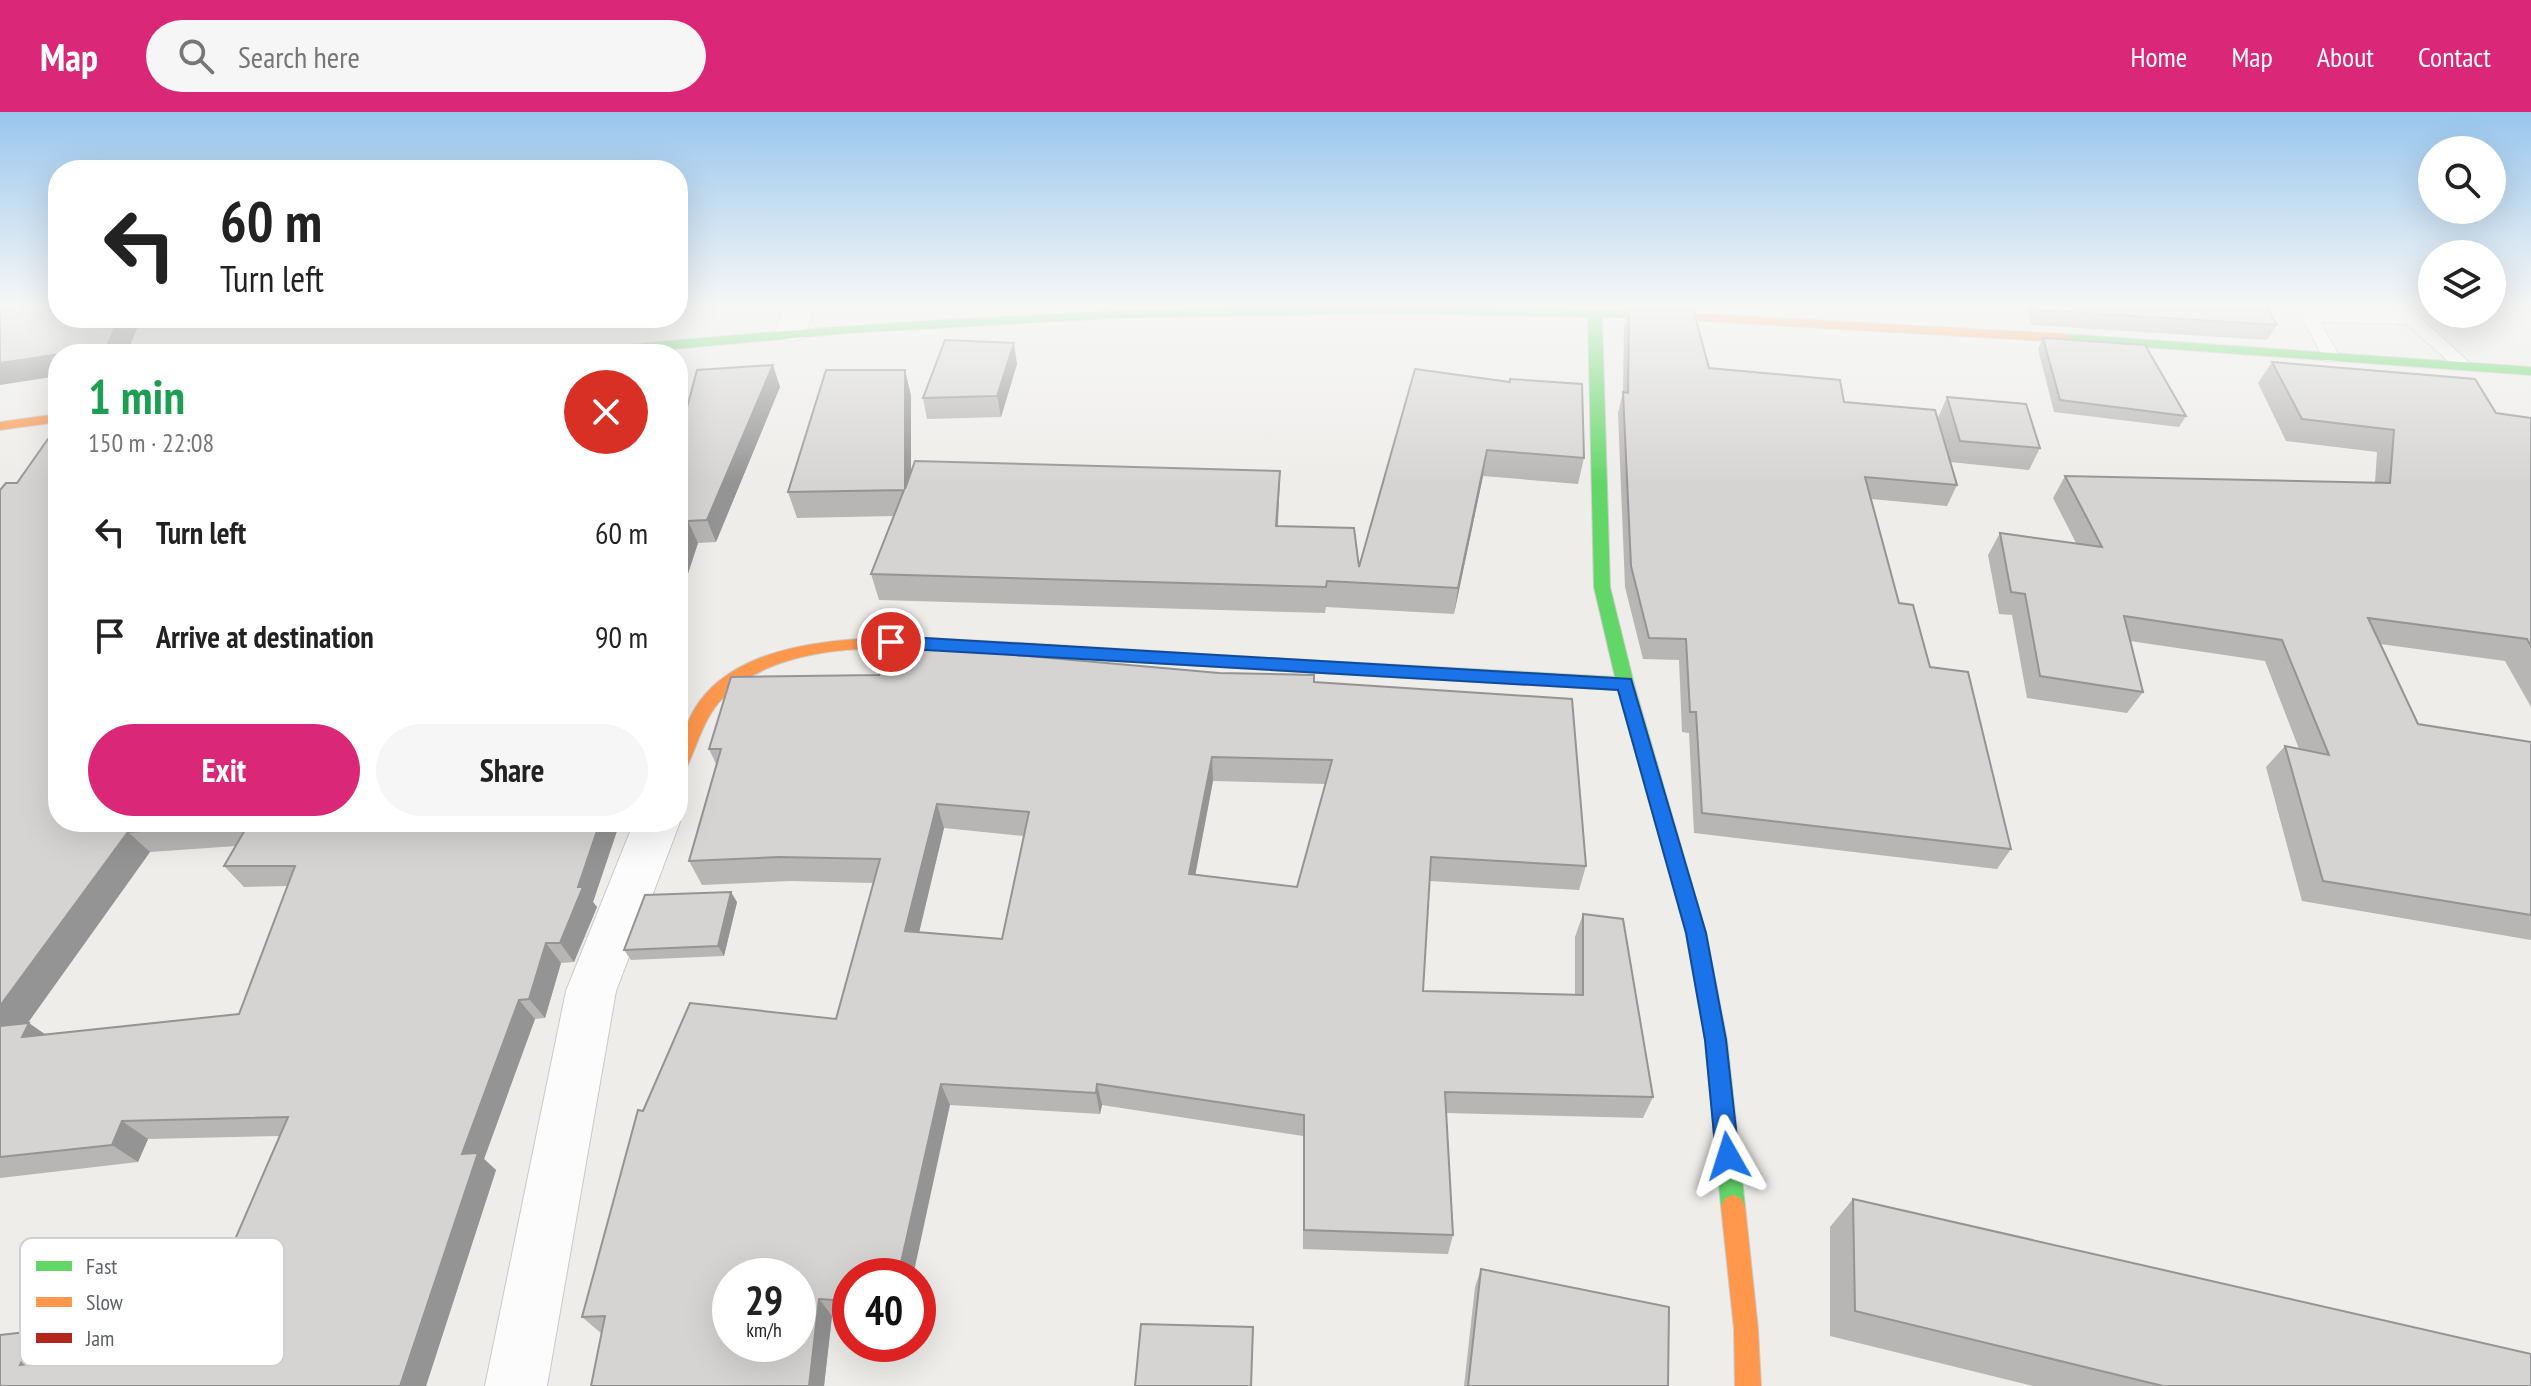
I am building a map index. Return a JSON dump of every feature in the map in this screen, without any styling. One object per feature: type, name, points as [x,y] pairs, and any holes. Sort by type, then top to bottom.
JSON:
[{"type":"main road","points":[[1596,363],[1602,587],[1625,684],[1696,933],[1716,1040],[1746,1329],[1748,1386]]},
{"type":"main road","points":[[2426,363],[2531,371]]},
{"type":"main road","points":[[0,426],[48,419]]},
{"type":"main road","points":[[688,749],[718,691],[757,664],[829,646],[891,642],[1625,684]]},
{"type":"street","points":[[516,1386],[591,991],[653,832]]},
{"type":"building","points":[[936,363],[1007,363],[997,396],[923,398]]},
{"type":"building","points":[[1628,363],[1708,363],[1709,368],[1840,380],[1844,402],[1935,410],[1957,485],[1865,477],[1899,603],[1913,605],[1930,667],[1968,672],[2011,849],[1702,813],[1696,712],[1690,712],[1686,639],[1649,638],[1631,566],[1623,392],[1628,393]]},
{"type":"building","points":[[2050,363],[2156,363],[2186,416],[2060,400]]},
{"type":"building","points":[[2273,363],[2475,379],[2496,413],[2531,418],[2531,646],[2527,639],[2368,618],[2418,724],[2531,742],[2531,915],[2323,881],[2285,746],[2329,755],[2282,640],[2124,616],[2143,692],[2040,676],[2025,594],[2011,592],[2000,533],[2102,547],[2065,476],[2390,483],[2394,430],[2302,419]]},
{"type":"building","points":[[773,365],[707,520],[688,521],[688,404],[697,370]]},
{"type":"building","points":[[1415,369],[1510,382],[1510,379],[1582,384],[1584,458],[1487,450],[1458,588],[1327,581],[1326,587],[871,574],[904,490],[788,492],[826,370],[905,370],[905,489],[915,461],[1280,471],[1276,526],[1354,528],[1359,567]]},
{"type":"building","points":[[1947,397],[2026,404],[2040,448],[1960,441]]},
{"type":"building","points":[[48,439],[48,832],[128,832],[0,1006],[0,490],[6,483],[17,483]]},
{"type":"building","points":[[891,644],[1219,673],[1314,675],[1314,682],[1572,699],[1586,866],[1431,857],[1423,991],[1583,995],[1583,914],[1623,919],[1653,1097],[1445,1092],[1453,1235],[1304,1230],[1304,1115],[1097,1084],[1096,1093],[941,1084],[902,1258],[832,1258],[832,1300],[819,1299],[816,1325],[816,1258],[712,1258],[712,1362],[812,1362],[809,1386],[591,1386],[605,1316],[582,1317],[638,1110],[643,1111],[690,1003],[836,1019],[880,859],[779,857],[689,861],[721,749],[709,749],[731,677],[879,675]],"holes":[[[1212,757],[1332,760],[1297,887],[1189,874]],[[937,804],[1029,812],[1002,939],[905,931]]]},
{"type":"building","points":[[244,832],[597,832],[578,887],[583,887],[560,943],[546,943],[529,999],[519,1000],[462,1154],[478,1153],[400,1386],[0,1386],[0,1335],[20,1333],[20,1366],[284,1366],[284,1238],[236,1238],[288,1117],[122,1121],[112,1145],[0,1157],[0,1026],[29,1023],[22,1037],[239,1014],[295,866],[224,866]]},
{"type":"building","points":[[731,892],[718,946],[624,950],[645,895]]},
{"type":"building","points":[[1853,1199],[2531,1354],[2531,1386],[2163,1386],[1855,1311]]},
{"type":"building","points":[[1481,1269],[1669,1307],[1668,1386],[1468,1386]]},
{"type":"building","points":[[1141,1324],[1253,1327],[1251,1386],[1135,1386]]},
{"type":"traffic: fast","points":[[1596,363],[1602,587],[1625,684],[1696,933],[1716,1040],[1733,1206]]},
{"type":"traffic: fast","points":[[2424,363],[2531,371]]},
{"type":"traffic: fast","points":[[1236,662],[1625,684]]},
{"type":"traffic: slow","points":[[0,426],[48,419]]},
{"type":"traffic: slow","points":[[688,743],[718,692],[745,671],[780,656],[862,644],[1022,649]]},
{"type":"traffic: slow","points":[[1733,1206],[1746,1329],[1748,1386]]},
{"type":"traffic: jam","points":[[1022,649],[1236,662]]},
{"type":"route","points":[[891,642],[1625,684],[1696,933],[1716,1040],[1728,1156]]}]
